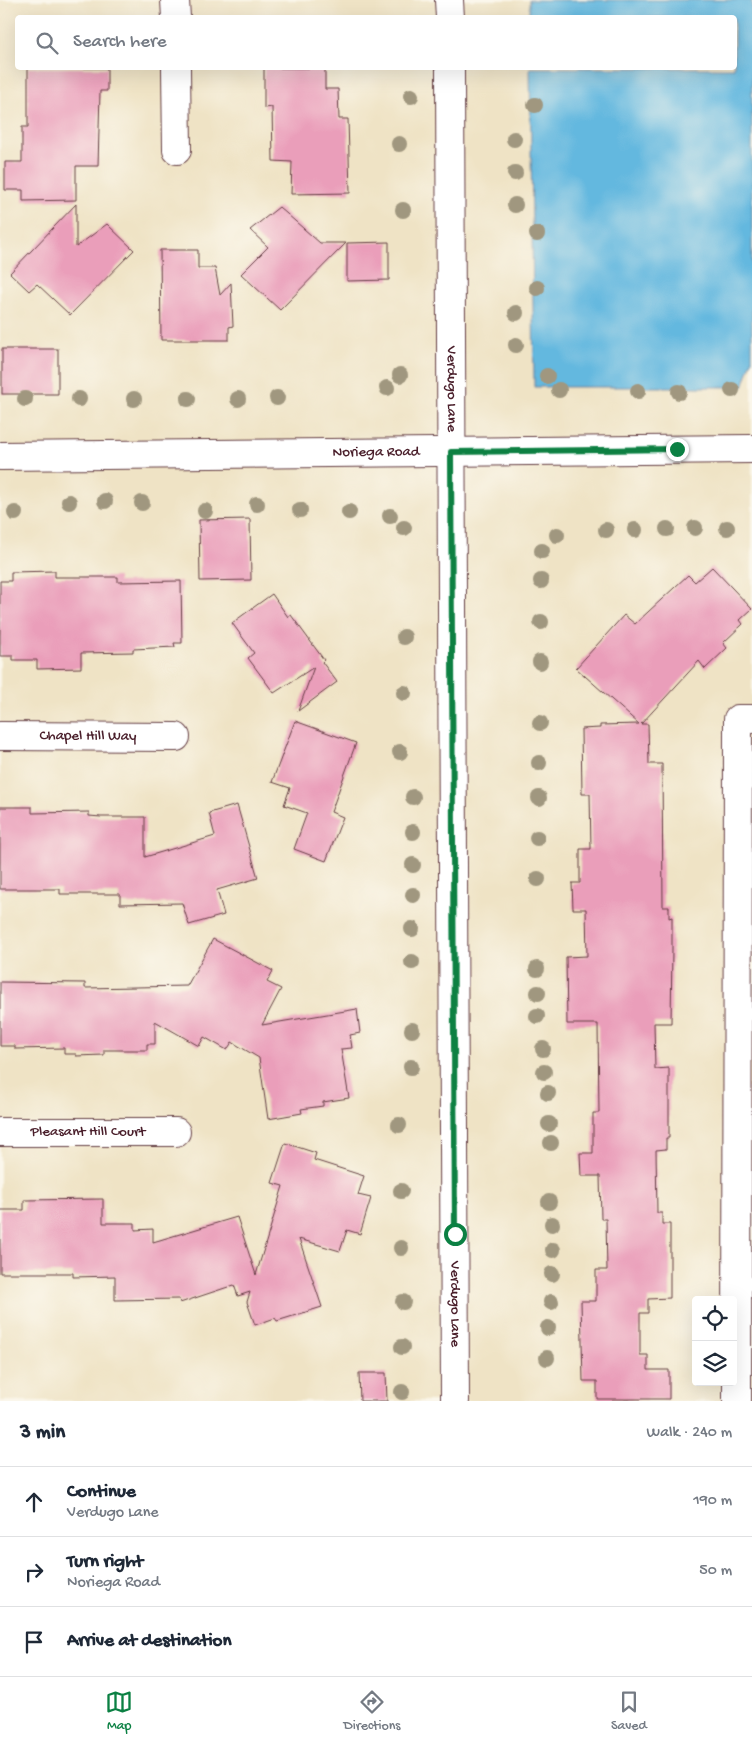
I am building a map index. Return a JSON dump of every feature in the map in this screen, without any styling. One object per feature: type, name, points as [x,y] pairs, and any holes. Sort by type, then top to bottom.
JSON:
[{"type":"street","points":[[176,0],[176,15]]},
{"type":"street","points":[[450,0],[450,15]]},
{"type":"street","points":[[176,70],[177,150]]},
{"type":"street","name":"Verdugo Lane","points":[[450,70],[455,1401]]},
{"type":"street","name":"Noriega Road","points":[[0,456],[752,449]]},
{"type":"street","points":[[737,1401],[745,719]]},
{"type":"street","name":"Chapel Hill Way","points":[[0,736],[176,737]]},
{"type":"street","name":"Pleasant Hill Court","points":[[0,1132],[176,1132]]},
{"type":"water","points":[[529,0],[752,0],[752,360],[743,387],[534,387],[530,70],[737,70],[737,15],[529,15]]},
{"type":"building","points":[[28,70],[107,70],[107,91],[100,91],[98,166],[76,166],[76,200],[23,201],[23,190],[5,190],[5,162],[22,162],[22,127],[28,127]]},
{"type":"building","points":[[264,70],[325,70],[325,89],[338,89],[339,119],[348,119],[350,193],[291,194],[292,162],[273,161],[272,107],[264,108]]},
{"type":"building","points":[[76,204],[76,247],[107,224],[134,250],[70,315],[37,284],[29,291],[10,273]]},
{"type":"building","points":[[279,207],[320,243],[346,243],[280,310],[241,274],[268,247],[250,230]]},
{"type":"building","points":[[389,242],[389,280],[347,281],[347,243]]},
{"type":"building","points":[[160,250],[198,250],[198,268],[215,268],[220,295],[231,283],[233,326],[229,327],[229,340],[161,340]]},
{"type":"building","points":[[2,349],[58,349],[58,394],[2,394]]},
{"type":"building","points":[[250,519],[251,580],[200,581],[199,520]]},
{"type":"building","points":[[712,567],[752,609],[740,620],[743,624],[723,643],[727,648],[705,669],[699,661],[641,724],[648,724],[649,764],[662,764],[663,907],[669,907],[669,918],[672,917],[672,948],[671,1023],[654,1023],[655,1069],[669,1068],[669,1138],[666,1138],[666,1149],[656,1150],[657,1213],[662,1213],[662,1224],[670,1224],[670,1298],[648,1299],[648,1313],[640,1313],[640,1355],[648,1355],[648,1370],[669,1370],[669,1399],[597,1399],[597,1381],[583,1381],[581,1301],[596,1301],[596,1270],[607,1270],[606,1219],[601,1219],[600,1176],[581,1176],[580,1153],[593,1153],[593,1113],[599,1113],[598,1024],[567,1024],[566,957],[587,956],[586,909],[573,909],[572,883],[580,883],[580,849],[591,849],[590,794],[582,794],[581,729],[600,728],[600,725],[639,724],[576,668],[624,615],[635,624],[688,575],[695,582]]},
{"type":"building","points":[[55,571],[55,577],[118,577],[118,582],[181,581],[182,643],[174,643],[175,647],[133,649],[133,652],[81,653],[81,668],[37,669],[37,660],[13,660],[13,656],[0,656],[0,581],[11,581],[11,572]]},
{"type":"building","points":[[272,594],[288,617],[291,615],[324,660],[322,662],[337,682],[298,711],[314,667],[274,693],[248,658],[254,653],[232,623]]},
{"type":"building","points":[[295,721],[356,743],[331,812],[343,817],[326,861],[294,849],[307,813],[284,805],[290,788],[272,782]]},
{"type":"building","points":[[237,805],[258,878],[217,890],[224,915],[189,925],[182,903],[120,904],[120,894],[60,894],[60,889],[0,889],[0,807],[32,807],[32,813],[89,812],[89,816],[145,817],[145,857],[215,836],[209,813]]},
{"type":"building","points":[[213,939],[273,971],[267,982],[281,989],[262,1025],[357,1009],[360,1033],[350,1035],[352,1048],[341,1049],[349,1098],[323,1102],[323,1106],[301,1109],[302,1113],[268,1119],[259,1058],[232,1042],[227,1050],[204,1037],[199,1046],[155,1021],[155,1044],[147,1044],[147,1050],[104,1050],[104,1055],[76,1056],[76,1054],[64,1054],[64,1048],[15,1049],[15,1046],[0,1046],[0,982],[85,983],[85,988],[187,986]]},
{"type":"building","points":[[285,1143],[316,1153],[314,1160],[364,1176],[358,1195],[371,1198],[360,1234],[347,1230],[340,1251],[299,1239],[322,1307],[277,1321],[275,1318],[255,1325],[247,1302],[250,1292],[238,1296],[234,1285],[180,1303],[179,1299],[115,1300],[115,1276],[73,1277],[73,1273],[0,1273],[0,1210],[24,1210],[24,1200],[103,1199],[103,1223],[135,1223],[135,1230],[153,1229],[153,1242],[237,1217],[256,1275],[283,1186],[272,1183]]},
{"type":"building","points":[[359,1373],[386,1373],[387,1401],[360,1401]]},
{"type":"route","points":[[455,1234],[451,452],[677,449]]}]
